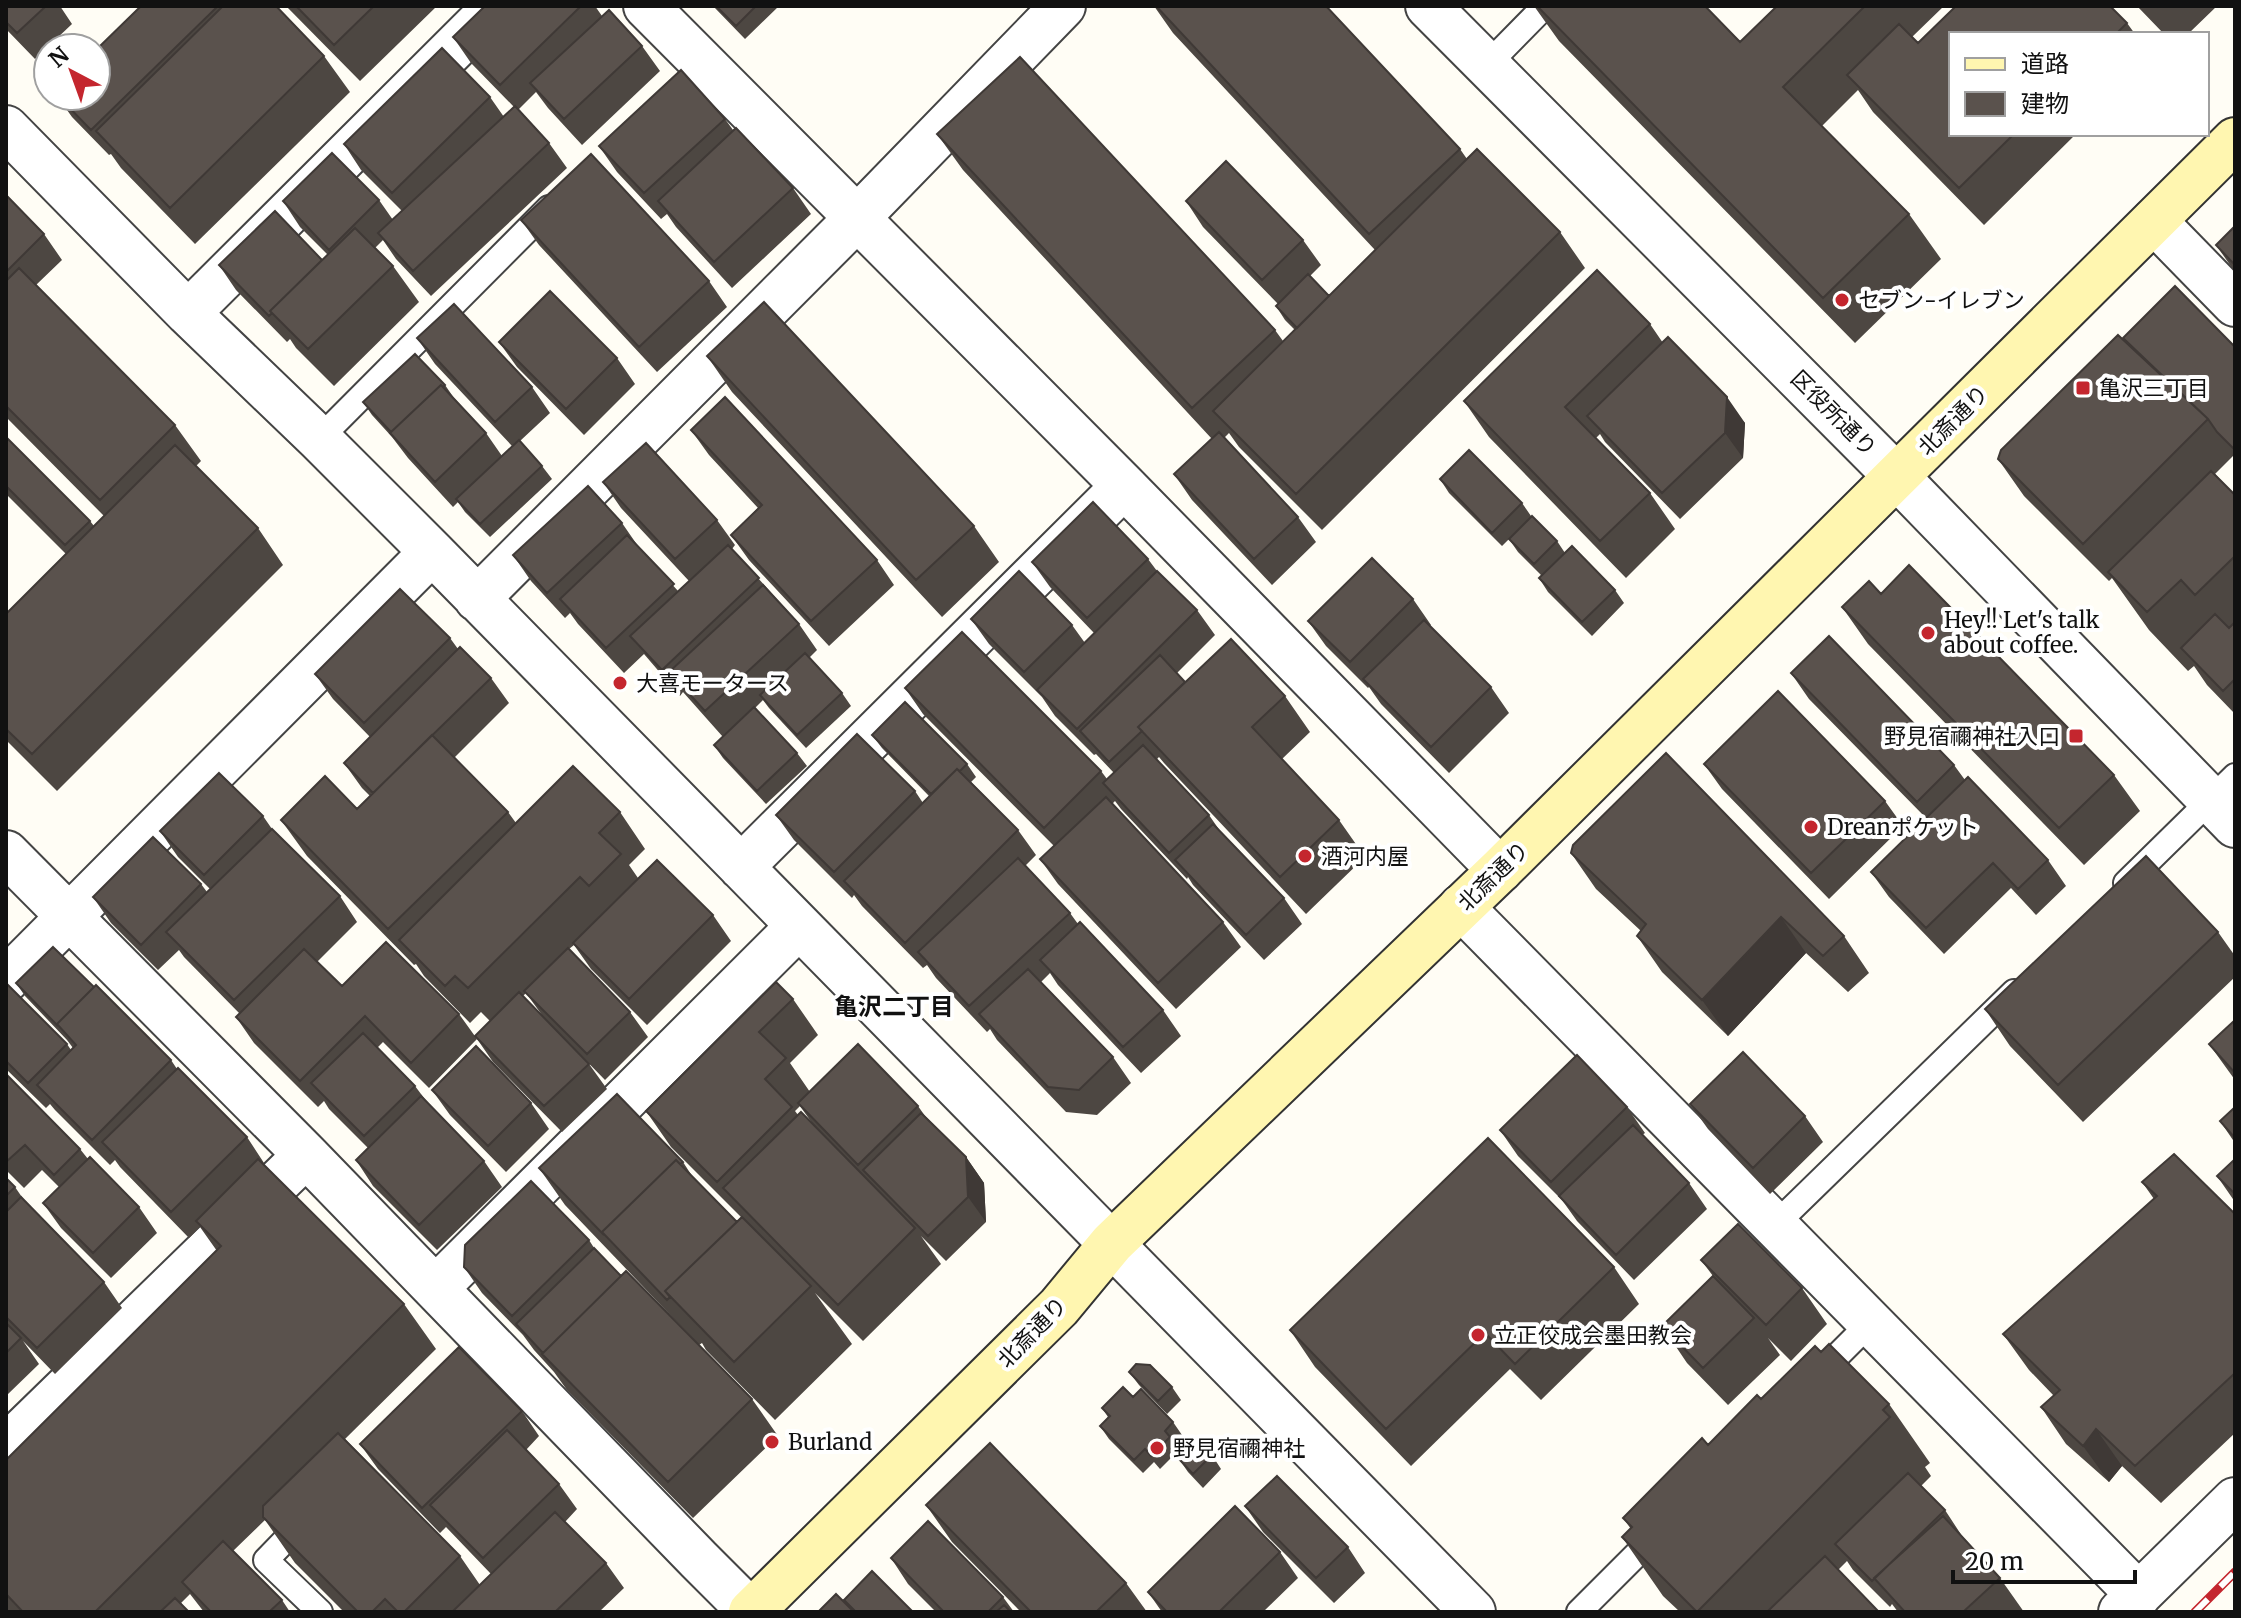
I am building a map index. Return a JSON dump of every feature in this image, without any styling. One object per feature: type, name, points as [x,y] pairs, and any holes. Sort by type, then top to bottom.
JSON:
[{"type":"street","points":[[188,313],[496,6]]},
{"type":"street","points":[[646,6],[691,64],[858,217],[1500,870]]},
{"type":"street","points":[[477,599],[858,217],[1063,6]]},
{"type":"street","name":"区役所通り","points":[[1428,6],[1896,476],[2227,800]]},
{"type":"street","points":[[6,128],[188,313],[432,552],[1473,1612]]},
{"type":"street","name":"北斎通り","points":[[751,1612],[1059,1307],[1112,1243],[1500,870],[2235,140]]},
{"type":"street","points":[[2154,221],[2235,304]]},
{"type":"street","points":[[741,867],[1124,486]]},
{"type":"street","points":[[6,980],[432,552]]},
{"type":"street","points":[[6,853],[436,1288],[480,1345],[751,1612]]},
{"type":"street","points":[[1461,907],[1871,1322],[2130,1604],[2235,1500]]},
{"type":"street","points":[[436,1288],[799,926]]},
{"type":"street","points":[[6,1447],[306,1155]]},
{"type":"lane","points":[[1487,65],[1545,6]]},
{"type":"lane","points":[[319,439],[564,192]]},
{"type":"lane","points":[[2114,895],[2227,800]]},
{"type":"lane","points":[[1775,1225],[2035,972]]},
{"type":"lane","points":[[1804,1389],[1871,1322]]},
{"type":"lane","points":[[320,1612],[266,1560],[321,1505]]},
{"type":"lane","points":[[1579,1612],[1680,1512]]},
{"type":"building","points":[[6,6],[46,6],[17,33],[6,22]]},
{"type":"building","points":[[141,6],[218,6],[112,109],[112,34]]},
{"type":"building","points":[[223,6],[276,6],[324,56],[170,208],[96,131]]},
{"type":"building","points":[[296,6],[374,6],[334,45]]},
{"type":"building","points":[[485,6],[581,6],[500,85],[453,37]]},
{"type":"building","points":[[716,6],[756,6],[736,26]]},
{"type":"building","points":[[1156,6],[1326,6],[1460,149],[1369,234]]},
{"type":"building","points":[[1537,6],[1705,6],[1740,42],[1777,6],[1865,6],[1783,87],[1909,214],[1823,298]]},
{"type":"building","points":[[1956,6],[2110,6],[2127,23],[2118,32],[1949,32],[1949,136],[2012,136],[1959,188],[1847,75],[1899,24],[1918,43]]},
{"type":"building","points":[[609,10],[642,46],[564,119],[530,83]]},
{"type":"building","points":[[442,48],[490,97],[392,193],[344,144]]},
{"type":"building","points":[[1020,57],[1275,330],[1192,408],[937,134]]},
{"type":"building","points":[[681,70],[725,119],[644,193],[599,146]]},
{"type":"building","points":[[515,106],[549,143],[413,271],[378,233]]},
{"type":"building","points":[[74,112],[109,112],[91,130]]},
{"type":"building","points":[[736,128],[793,188],[714,262],[658,201]]},
{"type":"building","points":[[1477,149],[1560,232],[1296,494],[1213,411]]},
{"type":"building","points":[[332,153],[379,200],[329,250],[283,201]]},
{"type":"building","points":[[591,154],[709,281],[639,347],[521,220]]},
{"type":"building","points":[[1226,161],[1303,240],[1262,280],[1186,201]]},
{"type":"building","points":[[6,195],[44,234],[6,272]]},
{"type":"building","points":[[275,211],[322,260],[270,311],[269,316],[219,265]]},
{"type":"building","points":[[2235,226],[2235,265],[2216,245]]},
{"type":"building","points":[[355,228],[393,266],[308,349],[270,311]]},
{"type":"building","points":[[19,268],[175,425],[100,500],[6,406],[6,281]]},
{"type":"building","points":[[1597,270],[1650,324],[1565,407],[1650,493],[1600,541],[1464,401]]},
{"type":"building","points":[[1308,274],[1329,296],[1297,328],[1276,306]]},
{"type":"building","points":[[2175,286],[2235,347],[2235,450],[2208,419],[2123,338]]},
{"type":"building","points":[[550,291],[617,358],[566,409],[499,342]]},
{"type":"building","points":[[764,302],[974,526],[916,580],[707,356]]},
{"type":"building","points":[[454,304],[532,387],[495,422],[417,338]]},
{"type":"building","points":[[2118,335],[2208,419],[2083,544],[1998,459],[2001,450]]},
{"type":"building","points":[[1668,337],[1727,397],[1725,433],[1662,493],[1587,416]]},
{"type":"building","points":[[415,354],[445,385],[441,385],[391,432],[363,402]]},
{"type":"building","points":[[441,385],[486,433],[435,482],[390,433]]},
{"type":"building","points":[[725,397],[877,560],[811,621],[731,535],[762,505],[691,430]]},
{"type":"building","points":[[1219,432],[1298,517],[1254,559],[1174,474]]},
{"type":"building","points":[[6,437],[90,521],[65,545],[6,486]]},
{"type":"building","points":[[519,440],[542,466],[480,524],[456,499]]},
{"type":"building","points":[[646,443],[717,520],[675,559],[603,482]]},
{"type":"building","points":[[175,445],[258,528],[32,754],[6,729],[6,614]]},
{"type":"building","points":[[1469,450],[1522,503],[1492,533],[1440,479]]},
{"type":"building","points":[[2211,471],[2235,495],[2235,556],[2195,595],[2181,580],[2147,612],[2108,572]]},
{"type":"building","points":[[588,486],[622,523],[547,593],[513,555]]},
{"type":"building","points":[[1093,502],[1148,559],[1087,618],[1032,562]]},
{"type":"building","points":[[1532,516],[1557,541],[1534,564],[1509,539]]},
{"type":"building","points":[[627,535],[674,584],[606,648],[560,599]]},
{"type":"building","points":[[728,545],[759,578],[662,670],[630,636]]},
{"type":"building","points":[[1572,546],[1615,590],[1582,622],[1539,578]]},
{"type":"building","points":[[1372,558],[1413,599],[1350,662],[1308,621]]},
{"type":"building","points":[[1909,565],[2114,775],[2059,828],[1842,607],[1869,581],[1881,594]]},
{"type":"building","points":[[1019,571],[1072,625],[1024,672],[971,619]]},
{"type":"building","points":[[1157,571],[1197,610],[1077,729],[1037,690]]},
{"type":"building","points":[[763,585],[799,624],[705,711],[669,672]]},
{"type":"building","points":[[400,589],[450,638],[364,723],[315,674]]},
{"type":"building","points":[[2215,614],[2229,628],[2235,622],[2235,679],[2223,691],[2181,648]]},
{"type":"building","points":[[1424,620],[1491,687],[1431,747],[1363,679]]},
{"type":"building","points":[[962,632],[1101,771],[1044,828],[905,688]]},
{"type":"building","points":[[1829,636],[1954,765],[1917,802],[1791,673]]},
{"type":"building","points":[[1231,639],[1285,696],[1252,727],[1339,820],[1280,877],[1138,727]]},
{"type":"building","points":[[460,647],[491,678],[373,793],[344,763]]},
{"type":"building","points":[[805,653],[842,693],[797,735],[760,695]]},
{"type":"building","points":[[1160,655],[1185,682],[1138,727],[1142,731],[1109,762],[1080,731]]},
{"type":"building","points":[[1778,691],[1885,801],[1811,873],[1704,764]]},
{"type":"building","points":[[905,702],[967,764],[960,771],[957,769],[931,794],[872,735]]},
{"type":"building","points":[[754,707],[797,753],[757,791],[714,745]]},
{"type":"building","points":[[857,734],[915,791],[834,872],[776,815]]},
{"type":"building","points":[[432,735],[508,812],[388,929],[281,820],[325,776],[357,809]]},
{"type":"building","points":[[1143,745],[1209,815],[1169,853],[1103,783]]},
{"type":"building","points":[[1666,753],[1844,936],[1823,956],[1781,917],[1702,1000],[1637,936],[1646,924],[1571,853],[1573,845]]},
{"type":"building","points":[[573,766],[620,812],[599,833],[621,854],[589,886],[580,877],[468,988],[455,976],[445,986],[399,940]]},
{"type":"building","points":[[957,769],[1018,830],[905,943],[844,881]]},
{"type":"building","points":[[219,773],[263,816],[204,875],[160,831]]},
{"type":"building","points":[[1968,777],[2048,860],[2018,889],[1993,863],[1926,928],[1871,872]]},
{"type":"building","points":[[1106,797],[1223,922],[1158,983],[1040,859]]},
{"type":"building","points":[[1213,824],[1284,898],[1246,935],[1175,860]]},
{"type":"building","points":[[272,829],[340,896],[234,1000],[166,932]]},
{"type":"building","points":[[153,837],[201,884],[141,945],[93,897]]},
{"type":"building","points":[[2146,856],[2218,932],[2058,1085],[1985,1009]]},
{"type":"building","points":[[1018,858],[1070,913],[969,1006],[918,952]]},
{"type":"building","points":[[657,860],[713,915],[629,999],[573,943]]},
{"type":"building","points":[[1080,922],[1163,1010],[1123,1047],[1040,960]]},
{"type":"building","points":[[386,942],[459,1014],[411,1063],[365,1016],[300,1081],[236,1017],[304,949],[342,986]]},
{"type":"building","points":[[53,947],[94,987],[58,1026],[16,983]]},
{"type":"building","points":[[568,948],[630,1012],[587,1054],[524,991]]},
{"type":"building","points":[[1028,969],[1113,1057],[1079,1090],[1048,1087],[979,1014]]},
{"type":"building","points":[[776,982],[793,999],[759,1032],[786,1058],[765,1079],[792,1107],[717,1182],[646,1111]]},
{"type":"building","points":[[6,983],[67,1044],[28,1083],[6,1061]]},
{"type":"building","points":[[96,985],[171,1060],[92,1140],[37,1085],[76,1045],[57,1024]]},
{"type":"building","points":[[519,992],[589,1064],[544,1106],[475,1036]]},
{"type":"building","points":[[2235,1020],[2235,1073],[2209,1044]]},
{"type":"building","points":[[363,1033],[415,1086],[364,1136],[311,1083]]},
{"type":"building","points":[[858,1044],[918,1106],[858,1165],[798,1103]]},
{"type":"building","points":[[476,1046],[531,1103],[488,1146],[432,1090]]},
{"type":"building","points":[[1743,1052],[1805,1116],[1753,1168],[1690,1104]]},
{"type":"building","points":[[1577,1055],[1627,1107],[1551,1182],[1500,1130]]},
{"type":"building","points":[[178,1068],[247,1137],[171,1212],[102,1142]]},
{"type":"building","points":[[6,1074],[80,1149],[54,1175],[25,1145],[6,1162]]},
{"type":"building","points":[[617,1094],[683,1162],[680,1164],[676,1160],[602,1232],[604,1235],[539,1168]]},
{"type":"building","points":[[421,1096],[484,1161],[419,1225],[356,1160]]},
{"type":"building","points":[[2235,1107],[2235,1138],[2220,1121]]},
{"type":"building","points":[[801,1112],[915,1228],[838,1305],[723,1188]]},
{"type":"building","points":[[921,1113],[966,1157],[968,1197],[928,1236],[863,1170]]},
{"type":"building","points":[[1633,1125],[1689,1183],[1616,1255],[1559,1196]]},
{"type":"building","name":"立正佼成会墨田教会","points":[[1488,1138],[1614,1267],[1515,1364],[1485,1333],[1386,1429],[1290,1330]]},
{"type":"building","points":[[2174,1154],[2235,1214],[2235,1373],[2135,1466],[2096,1429],[2083,1446],[2041,1407],[2060,1390],[2003,1334],[2157,1196],[2142,1182]]},
{"type":"building","points":[[90,1157],[139,1207],[93,1253],[43,1203]]},
{"type":"building","points":[[258,1159],[404,1304],[95,1612],[23,1612],[6,1594],[6,1460],[221,1246],[196,1221]]},
{"type":"building","points":[[2235,1159],[2235,1194],[2217,1176]]},
{"type":"building","points":[[676,1160],[737,1222],[665,1291],[670,1297],[667,1300],[602,1232]]},
{"type":"building","points":[[6,1178],[15,1187],[6,1196]]},
{"type":"building","points":[[531,1181],[589,1240],[512,1316],[464,1267],[465,1245]]},
{"type":"building","points":[[21,1197],[104,1282],[37,1348],[6,1317],[6,1212]]},
{"type":"building","points":[[742,1217],[811,1286],[734,1362],[665,1291]]},
{"type":"building","points":[[1738,1224],[1802,1288],[1766,1325],[1701,1260]]},
{"type":"building","points":[[594,1248],[621,1276],[543,1353],[516,1324]]},
{"type":"building","points":[[626,1271],[752,1399],[668,1482],[542,1354]]},
{"type":"building","points":[[1713,1276],[1754,1318],[1703,1368],[1662,1326]]},
{"type":"building","points":[[6,1323],[21,1338],[6,1353]]},
{"type":"building","points":[[1829,1344],[1889,1404],[1883,1410],[1890,1417],[1697,1612],[1622,1537],[1632,1527],[1623,1518],[1702,1438],[1708,1445],[1757,1395],[1761,1399],[1815,1346],[1821,1352]]},
{"type":"building","points":[[459,1347],[522,1411],[422,1508],[360,1444]]},
{"type":"building","points":[[1136,1364],[1150,1365],[1172,1387],[1158,1401],[1129,1372]]},
{"type":"building","points":[[1123,1387],[1133,1397],[1141,1389],[1173,1422],[1165,1431],[1170,1437],[1151,1456],[1145,1449],[1134,1460],[1100,1426],[1110,1416],[1102,1408]]},
{"type":"building","points":[[507,1430],[559,1484],[483,1558],[430,1505]]},
{"type":"building","points":[[338,1433],[460,1556],[404,1612],[398,1612],[385,1599],[372,1612],[358,1612],[263,1517],[263,1506]]},
{"type":"building","points":[[1197,1441],[1212,1455],[1193,1474],[1179,1459]]},
{"type":"building","points":[[990,1443],[1126,1583],[1096,1612],[1031,1612],[926,1505]]},
{"type":"building","points":[[1908,1473],[1945,1510],[1872,1581],[1835,1544]]},
{"type":"building","points":[[1277,1476],[1348,1547],[1316,1578],[1245,1506]]},
{"type":"building","points":[[1235,1506],[1280,1552],[1219,1612],[1167,1612],[1148,1592]]},
{"type":"building","points":[[555,1512],[606,1563],[555,1612],[452,1612]]},
{"type":"building","points":[[1943,1516],[2000,1578],[1963,1612],[1905,1612],[1874,1578]]},
{"type":"building","points":[[928,1521],[1003,1597],[988,1612],[944,1612],[891,1558]]},
{"type":"building","points":[[223,1541],[282,1600],[269,1612],[211,1612],[182,1582]]},
{"type":"building","points":[[1825,1556],[1879,1612],[1767,1612]]},
{"type":"building","points":[[872,1571],[913,1612],[856,1612],[844,1600]]},
{"type":"building","points":[[836,1594],[854,1612],[818,1612]]},
{"type":"building","points":[[175,1598],[189,1612],[160,1612]]},
{"type":"building","points":[[1004,1605],[1011,1612],[996,1612]]},
{"type":"railway","points":[[2195,1612],[2235,1572]]},
{"type":"place","name":"セブン-イレブン","points":[[1842,300]]},
{"type":"place","name":"亀沢三丁目","points":[[2083,388]]},
{"type":"place","name":"Hey!! Let's talk about coffee.","points":[[1928,633]]},
{"type":"place","name":"大喜モータース","points":[[620,683]]},
{"type":"place","name":"野見宿禰神社入口","points":[[2076,736]]},
{"type":"place","name":"Dreanポケット","points":[[1811,827]]},
{"type":"place","name":"酒河内屋","points":[[1305,856]]},
{"type":"place","name":"立正佼成会墨田教会","points":[[1478,1335]]},
{"type":"place","name":"Burland","points":[[772,1442]]},
{"type":"place","name":"野見宿禰神社","points":[[1157,1448]]},
{"type":"district","name":"亀沢二丁目","points":[[894,1007]]}]
